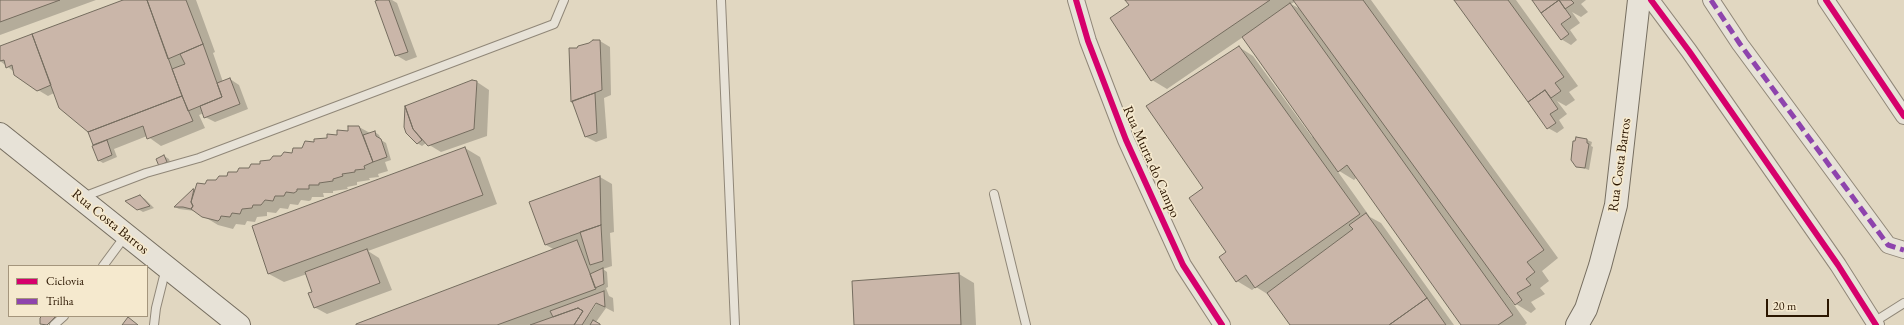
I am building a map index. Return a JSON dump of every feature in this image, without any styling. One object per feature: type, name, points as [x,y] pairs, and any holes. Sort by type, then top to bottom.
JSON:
[{"type":"main road","name":"Rua Costa Barros","points":[[1577,325],[1586,309],[1600,266],[1616,205],[1639,0]]},
{"type":"main road","name":"Rua Costa Barros","points":[[0,134],[239,325]]},
{"type":"street","name":"Rua Murta do Campo","points":[[1076,0],[1088,41],[1126,140],[1183,265],[1222,325]]},
{"type":"street","points":[[1651,0],[1689,51],[1824,246],[1875,324]]},
{"type":"street","points":[[1711,0],[1740,44],[1888,245],[1904,250]]},
{"type":"street","points":[[1826,0],[1904,116]]},
{"type":"lane","points":[[81,198],[146,173],[199,158],[554,24],[564,0]]},
{"type":"lane","points":[[721,0],[735,325]]},
{"type":"lane","points":[[994,194],[1026,325]]},
{"type":"lane","points":[[104,265],[126,235]]},
{"type":"lane","points":[[154,325],[156,308],[166,267]]},
{"type":"lane","points":[[1875,324],[1904,303]]},
{"type":"lane","points":[[54,325],[63,317]]},
{"type":"building","points":[[0,0],[60,0],[0,22]]},
{"type":"building","points":[[123,0],[147,0],[182,96],[88,132],[59,108],[32,34]]},
{"type":"building","points":[[147,0],[186,0],[203,44],[168,59]]},
{"type":"building","points":[[389,0],[408,52],[395,56],[375,1]]},
{"type":"building","points":[[1125,0],[1270,0],[1151,81],[1110,18],[1129,5]]},
{"type":"building","points":[[1293,0],[1363,0],[1544,250],[1527,262],[1535,272],[1526,279],[1531,285],[1517,293],[1522,300],[1515,305]]},
{"type":"building","points":[[1454,0],[1508,0],[1564,77],[1555,83],[1561,91],[1551,98],[1545,90],[1528,102]]},
{"type":"building","points":[[1532,0],[1559,0],[1541,13]]},
{"type":"building","points":[[1559,0],[1571,0],[1574,3],[1565,9]]},
{"type":"building","points":[[1559,0],[1571,17],[1561,24],[1569,34],[1561,40],[1541,13]]},
{"type":"building","points":[[1290,3],[1513,315],[1498,325],[1461,325],[1347,165],[1338,172],[1242,37]]},
{"type":"building","points":[[32,34],[51,85],[37,91],[14,75],[12,65],[6,68],[4,60],[0,61],[0,46]]},
{"type":"building","points":[[593,40],[600,40],[602,90],[571,102],[569,48],[577,48],[578,46],[589,43]]},
{"type":"building","points":[[203,44],[222,97],[188,111],[172,69],[185,64],[180,54]]},
{"type":"building","points":[[1239,46],[1360,214],[1255,288],[1246,275],[1236,282],[1219,257],[1226,252],[1189,198],[1203,188],[1146,106]]},
{"type":"building","points":[[230,78],[240,104],[204,118],[200,106],[222,97],[217,83]]},
{"type":"building","points":[[472,80],[477,81],[474,129],[428,146],[413,129],[405,106]]},
{"type":"building","points":[[1545,90],[1558,109],[1550,114],[1556,123],[1547,129],[1528,102]]},
{"type":"building","points":[[595,93],[597,133],[585,137],[572,101]]},
{"type":"building","points":[[182,96],[193,121],[147,139],[143,126],[93,145],[88,132]]},
{"type":"building","points":[[405,106],[413,129],[422,140],[417,144],[406,133],[404,127]]},
{"type":"building","points":[[348,126],[359,126],[373,162],[364,166],[365,169],[342,174],[343,176],[333,179],[333,181],[319,183],[319,185],[309,185],[309,189],[297,189],[294,193],[286,192],[284,196],[275,196],[273,201],[265,200],[261,205],[253,205],[252,208],[242,209],[240,214],[232,213],[230,217],[221,216],[218,221],[202,217],[191,209],[193,206],[191,202],[197,183],[205,184],[207,180],[216,180],[219,176],[227,176],[228,172],[237,172],[239,168],[249,168],[251,164],[260,164],[260,161],[270,160],[273,156],[281,156],[284,152],[292,153],[293,148],[302,148],[305,141],[314,142],[314,139],[327,138],[327,134],[337,135],[337,130],[348,131]]},
{"type":"building","points":[[375,131],[376,136],[381,139],[387,157],[373,162],[363,135]]},
{"type":"building","points":[[1576,137],[1587,139],[1587,143],[1589,144],[1585,168],[1576,167],[1571,160],[1573,141],[1575,141]]},
{"type":"building","points":[[107,140],[112,155],[98,161],[92,146]]},
{"type":"building","points":[[465,147],[483,195],[268,274],[252,226]]},
{"type":"building","points":[[164,155],[167,162],[159,166],[156,159]]},
{"type":"building","points":[[600,176],[601,225],[545,245],[529,202]]},
{"type":"building","points":[[193,189],[191,202],[193,206],[191,209],[174,207]]},
{"type":"building","points":[[140,195],[150,206],[137,210],[125,201]]},
{"type":"building","points":[[1366,213],[1427,298],[1389,325],[1290,325],[1267,293],[1353,229],[1349,225]]},
{"type":"building","points":[[601,225],[603,261],[590,265],[580,232]]},
{"type":"building","points":[[577,240],[596,289],[497,325],[356,325],[356,324]]},
{"type":"building","points":[[367,249],[380,283],[314,308],[308,293],[312,292],[305,272]]},
{"type":"building","points":[[603,268],[604,284],[595,288],[590,274]]},
{"type":"building","points":[[959,273],[961,325],[854,325],[852,281]]},
{"type":"building","points":[[604,291],[605,307],[596,303],[582,325],[574,325],[583,311],[578,308],[553,317],[550,311]]},
{"type":"building","points":[[1427,298],[1446,325],[1389,325]]},
{"type":"building","points":[[578,308],[583,311],[574,325],[530,325]]},
{"type":"building","points":[[55,317],[47,325],[40,324],[40,318]]},
{"type":"building","points":[[128,317],[138,325],[122,325]]},
{"type":"building","points":[[593,320],[600,324],[600,325],[590,325]]},
{"type":"marked path","points":[[1711,0],[1740,44],[1888,245],[1904,250]]},
{"type":"cycle path","points":[[1076,0],[1088,41],[1126,140],[1183,265],[1222,325]]},
{"type":"cycle path","points":[[1651,0],[1689,51],[1838,265],[1876,325]]},
{"type":"cycle path","points":[[1826,0],[1904,116]]}]
